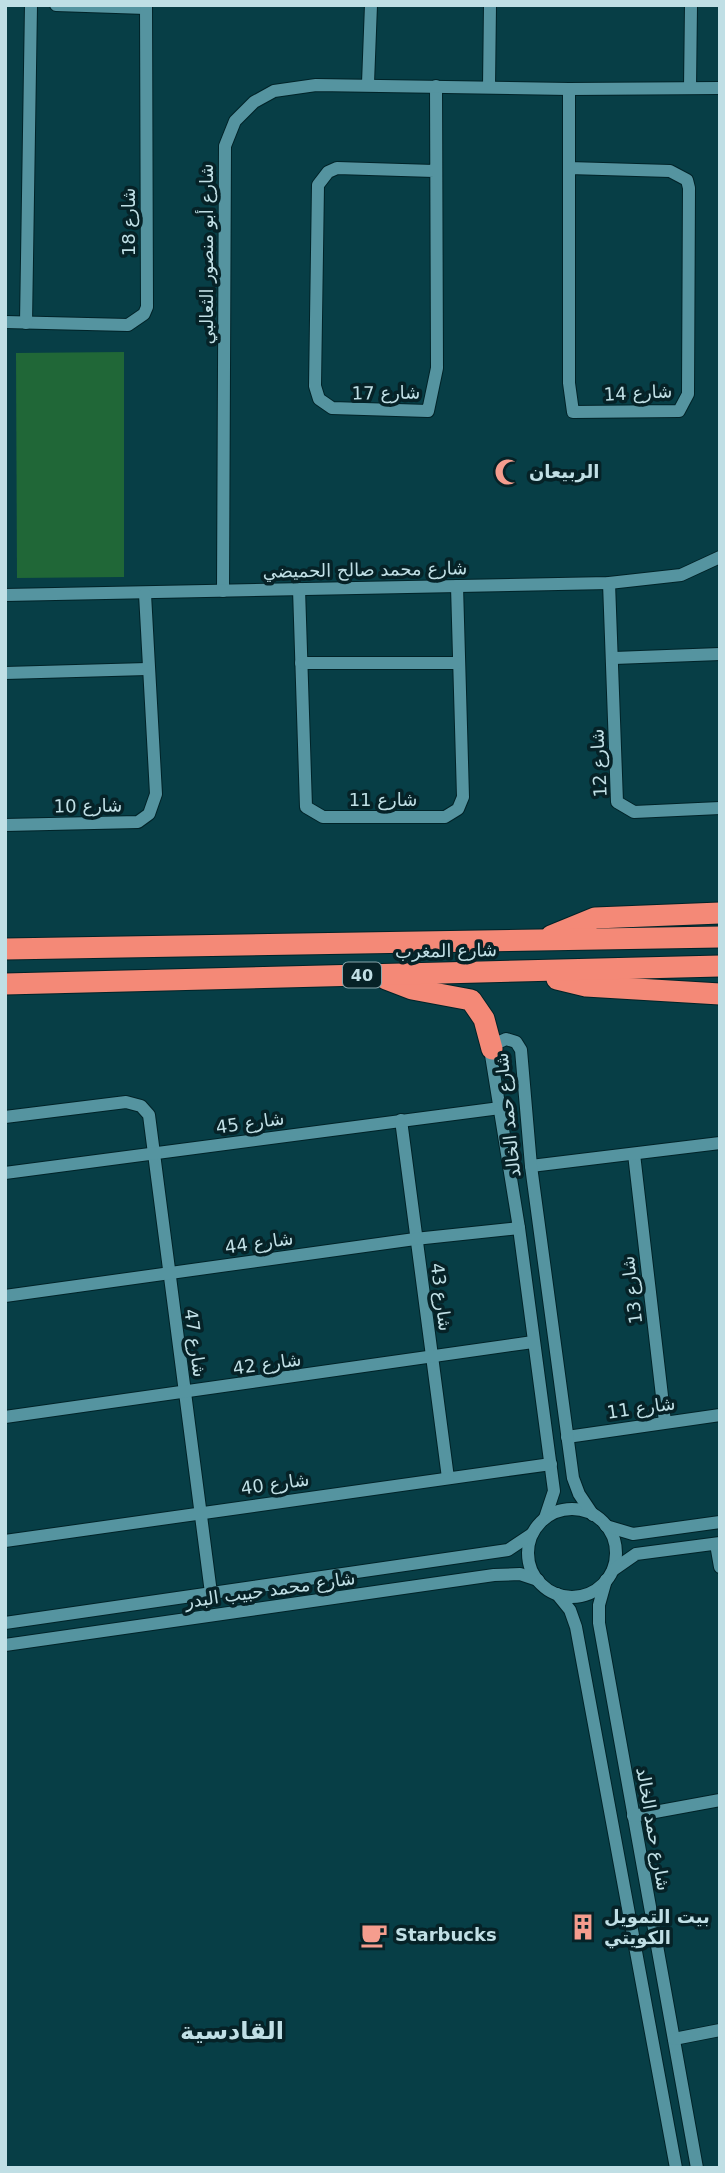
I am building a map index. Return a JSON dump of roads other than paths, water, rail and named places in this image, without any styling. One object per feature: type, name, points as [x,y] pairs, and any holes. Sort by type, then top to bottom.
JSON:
[{"type":"highway","points":[[545,940],[568,927],[595,918],[720,912]]},
{"type":"highway","name":"شارع المغرب","points":[[5,949],[720,937]]},
{"type":"highway","name":"شارع المغرب","points":[[5,984],[254,980],[378,974],[720,966]]},
{"type":"highway","points":[[542,972],[586,986],[720,994]]},
{"type":"highway","points":[[378,974],[412,989],[471,1000],[484,1019],[492,1049]]},
{"type":"street","points":[[26,323],[31,5]]},
{"type":"street","name":"شارع 18","points":[[5,322],[128,326],[144,314],[147,307],[146,6],[56,5]]},
{"type":"street","points":[[368,83],[371,5]]},
{"type":"street","points":[[489,5],[489,87]]},
{"type":"street","points":[[690,88],[691,5]]},
{"type":"street","name":"شارع أبو منصور الثعالبي","points":[[223,591],[225,146],[235,121],[254,102],[274,91],[316,85],[368,83],[569,89],[720,88]]},
{"type":"street","name":"شارع 17","points":[[434,171],[337,168],[328,172],[318,184],[315,386],[319,399],[332,408],[428,411],[437,368],[434,171],[436,86]]},
{"type":"street","name":"شارع 14","points":[[569,89],[569,168],[569,383],[573,412],[679,411],[688,394],[687,180],[670,171],[569,168]]},
{"type":"street","name":"شارع محمد صالح الحميضي","points":[[5,595],[609,583],[681,575],[720,556]]},
{"type":"street","name":"شارع 12","points":[[609,583],[614,658],[617,802],[634,812],[720,808]]},
{"type":"street","name":"شارع 11","points":[[299,589],[304,798],[308,810],[323,817],[445,817],[458,809],[463,797],[457,586]]},
{"type":"street","name":"شارع 10","points":[[5,825],[138,822],[149,814],[156,794],[147,669],[145,594]]},
{"type":"street","points":[[614,658],[720,654]]},
{"type":"street","points":[[301,663],[458,663]]},
{"type":"street","points":[[5,673],[147,669]]},
{"type":"street","points":[[5,943],[85,947]]},
{"type":"street","name":"شارع حمد الخالد","points":[[545,1518],[554,1494],[551,1464],[492,1049],[506,1038],[520,1046],[531,1166],[576,1490],[593,1514]]},
{"type":"street","name":"شارع 47","points":[[5,1117],[120,1102],[137,1104],[149,1115],[167,1273],[202,1512],[211,1593]]},
{"type":"street","name":"شارع 45","points":[[5,1173],[500,1108]]},
{"type":"street","name":"شارع 43","points":[[401,1120],[448,1478]]},
{"type":"street","points":[[531,1166],[720,1143]]},
{"type":"street","name":"شارع 13","points":[[634,1154],[665,1422]]},
{"type":"street","name":"شارع 44","points":[[5,1296],[415,1239],[519,1228]]},
{"type":"street","points":[[524,1269],[536,1273],[544,1266]]},
{"type":"street","points":[[528,1298],[535,1291],[548,1296]]},
{"type":"street","name":"شارع 42","points":[[5,1417],[184,1394],[533,1342]]},
{"type":"street","name":"شارع 11","points":[[567,1437],[720,1415]]},
{"type":"street","name":"شارع 40","points":[[5,1541],[551,1464]]},
{"type":"street","points":[[676,2168],[576,1627],[570,1610],[557,1594],[538,1580],[528,1558],[533,1534],[545,1518],[572,1509],[593,1514],[606,1526],[627,1533],[720,1522]]},
{"type":"street","points":[[606,1526],[615,1549],[609,1576]]},
{"type":"street","points":[[648,1532],[641,1542],[649,1552]]},
{"type":"street","name":"شارع محمد حبيب البدر","points":[[5,1623],[491,1553],[513,1549],[533,1534]]},
{"type":"street","points":[[557,1594],[585,1595],[632,1555],[649,1552],[718,1543],[720,1567]]},
{"type":"street","points":[[491,1553],[497,1559],[499,1568],[494,1575]]},
{"type":"street","points":[[374,1569],[368,1576],[368,1586],[374,1593]]},
{"type":"street","points":[[343,1574],[348,1581],[348,1590],[343,1598]]},
{"type":"street","name":"شارع محمد حبيب البدر","points":[[5,1645],[494,1575],[520,1574],[538,1580]]},
{"type":"street","name":"شارع حمد الخالد","points":[[609,1576],[599,1605],[599,1623],[698,2168]]},
{"type":"street","points":[[97,1609],[91,1616],[92,1625],[98,1631]]},
{"type":"street","points":[[69,1613],[74,1620],[72,1636]]},
{"type":"street","points":[[576,1627],[586,1617],[599,1623]]},
{"type":"street","points":[[633,1816],[720,1800]]},
{"type":"street","points":[[630,1923],[638,1928],[647,1926],[652,1918]]},
{"type":"street","points":[[635,1948],[641,1941],[649,1940],[657,1944]]},
{"type":"street","points":[[674,2039],[720,2030]]},
{"type":"place","name":"الربيعان","points":[[508,472]]},
{"type":"place","name":"بيت التمويل الكويتي","points":[[583,1927]]},
{"type":"place","name":"Starbucks","points":[[374,1935]]},
{"type":"district","name":"القادسية","points":[[232,2031]]}]
